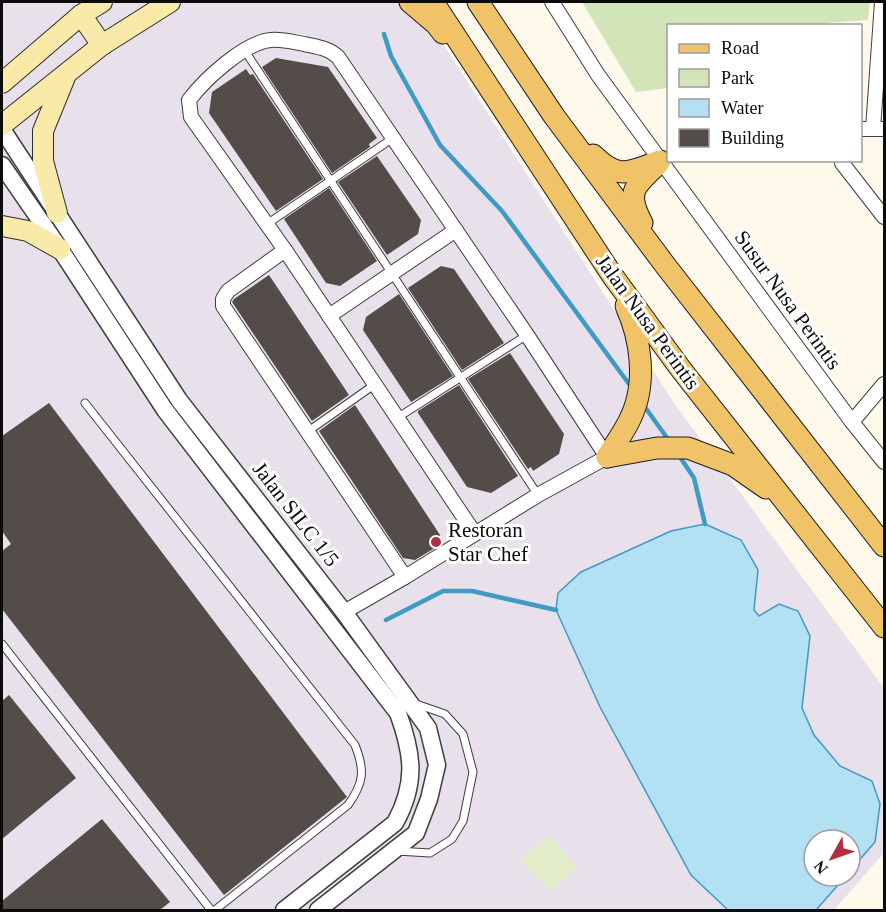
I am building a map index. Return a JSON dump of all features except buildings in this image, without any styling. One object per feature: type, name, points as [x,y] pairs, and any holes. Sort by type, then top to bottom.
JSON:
[{"type":"main road","points":[[2,83],[81,15],[102,2]]},
{"type":"main road","points":[[2,125],[102,45],[167,2]]},
{"type":"main road","points":[[410,2],[436,24],[497,101]]},
{"type":"main road","name":"Jalan Nusa Perintis","points":[[433,2],[612,276],[680,368],[885,627]]},
{"type":"main road","points":[[478,2],[554,116],[664,264],[885,546]]},
{"type":"main road","points":[[81,15],[102,45]]},
{"type":"main road","points":[[57,213],[43,161],[43,131],[67,72]]},
{"type":"main road","points":[[554,116],[606,168],[619,172],[633,171],[664,160]]},
{"type":"main road","points":[[664,160],[634,189],[633,206],[664,264]]},
{"type":"main road","points":[[2,226],[28,231],[60,249]]},
{"type":"main road","points":[[607,457],[632,417],[639,391],[640,365],[633,322],[612,276]]},
{"type":"main road","points":[[607,457],[657,448],[688,448],[733,465],[785,501]]},
{"type":"street","name":"Susur Nusa Perintis","points":[[552,2],[598,75],[664,160],[852,422],[885,462]]},
{"type":"street","points":[[873,129],[881,52],[882,2]]},
{"type":"street","points":[[344,612],[405,577],[475,534],[538,495],[607,457],[456,230],[332,51],[281,40],[260,43],[245,51],[202,83],[189,100],[191,117],[285,250],[475,534]]},
{"type":"street","name":"Jalan SILC 1/5","points":[[2,129],[179,400],[344,612],[428,728],[436,765],[429,799],[416,833],[318,910]]},
{"type":"street","points":[[842,163],[885,217]]},
{"type":"street","name":"Jalan SILC 1/5","points":[[2,165],[165,410],[398,713],[408,741],[411,774],[405,805],[395,823],[284,910]]},
{"type":"street","points":[[329,316],[456,230]]},
{"type":"street","points":[[285,250],[228,291],[223,299],[223,306],[405,577]]},
{"type":"street","points":[[852,422],[885,384]]},
{"type":"lane","points":[[245,51],[538,495]]},
{"type":"lane","points":[[267,224],[393,138]]},
{"type":"lane","points":[[397,418],[526,335]]},
{"type":"lane","points":[[307,432],[375,385]]},
{"type":"lane","points":[[2,644],[213,910],[348,805],[358,791],[363,776],[361,759],[355,745],[85,403]]},
{"type":"lane","points":[[394,850],[430,853],[452,839],[463,821],[472,772],[463,734],[445,714],[411,703]]},
{"type":"shaded area","points":[[2,2],[416,2],[674,403],[884,688],[884,853],[862,878],[862,828],[802,828],[802,888],[853,888],[834,910],[2,910]]},
{"type":"green space","points":[[582,2],[870,2],[868,20],[826,24],[667,24],[667,88],[636,92]]},
{"type":"green space","points":[[548,835],[578,867],[551,891],[520,861]]},
{"type":"water","points":[[705,524],[741,540],[758,570],[754,610],[759,616],[779,604],[798,611],[810,636],[802,708],[814,735],[840,766],[872,781],[880,804],[875,842],[862,857],[862,828],[802,828],[802,888],[835,888],[816,910],[728,910],[691,875],[600,707],[556,610],[558,593],[581,572],[671,531]]},
{"type":"waterway","points":[[384,34],[391,56],[440,145],[502,211],[632,388]]},
{"type":"waterway","points":[[642,403],[670,442]]},
{"type":"waterway","points":[[678,454],[694,478],[705,524]]},
{"type":"waterway","points":[[386,620],[443,591],[472,591],[556,610]]},
{"type":"place","name":"Restoran Star Chef","points":[[436,542]]}]
